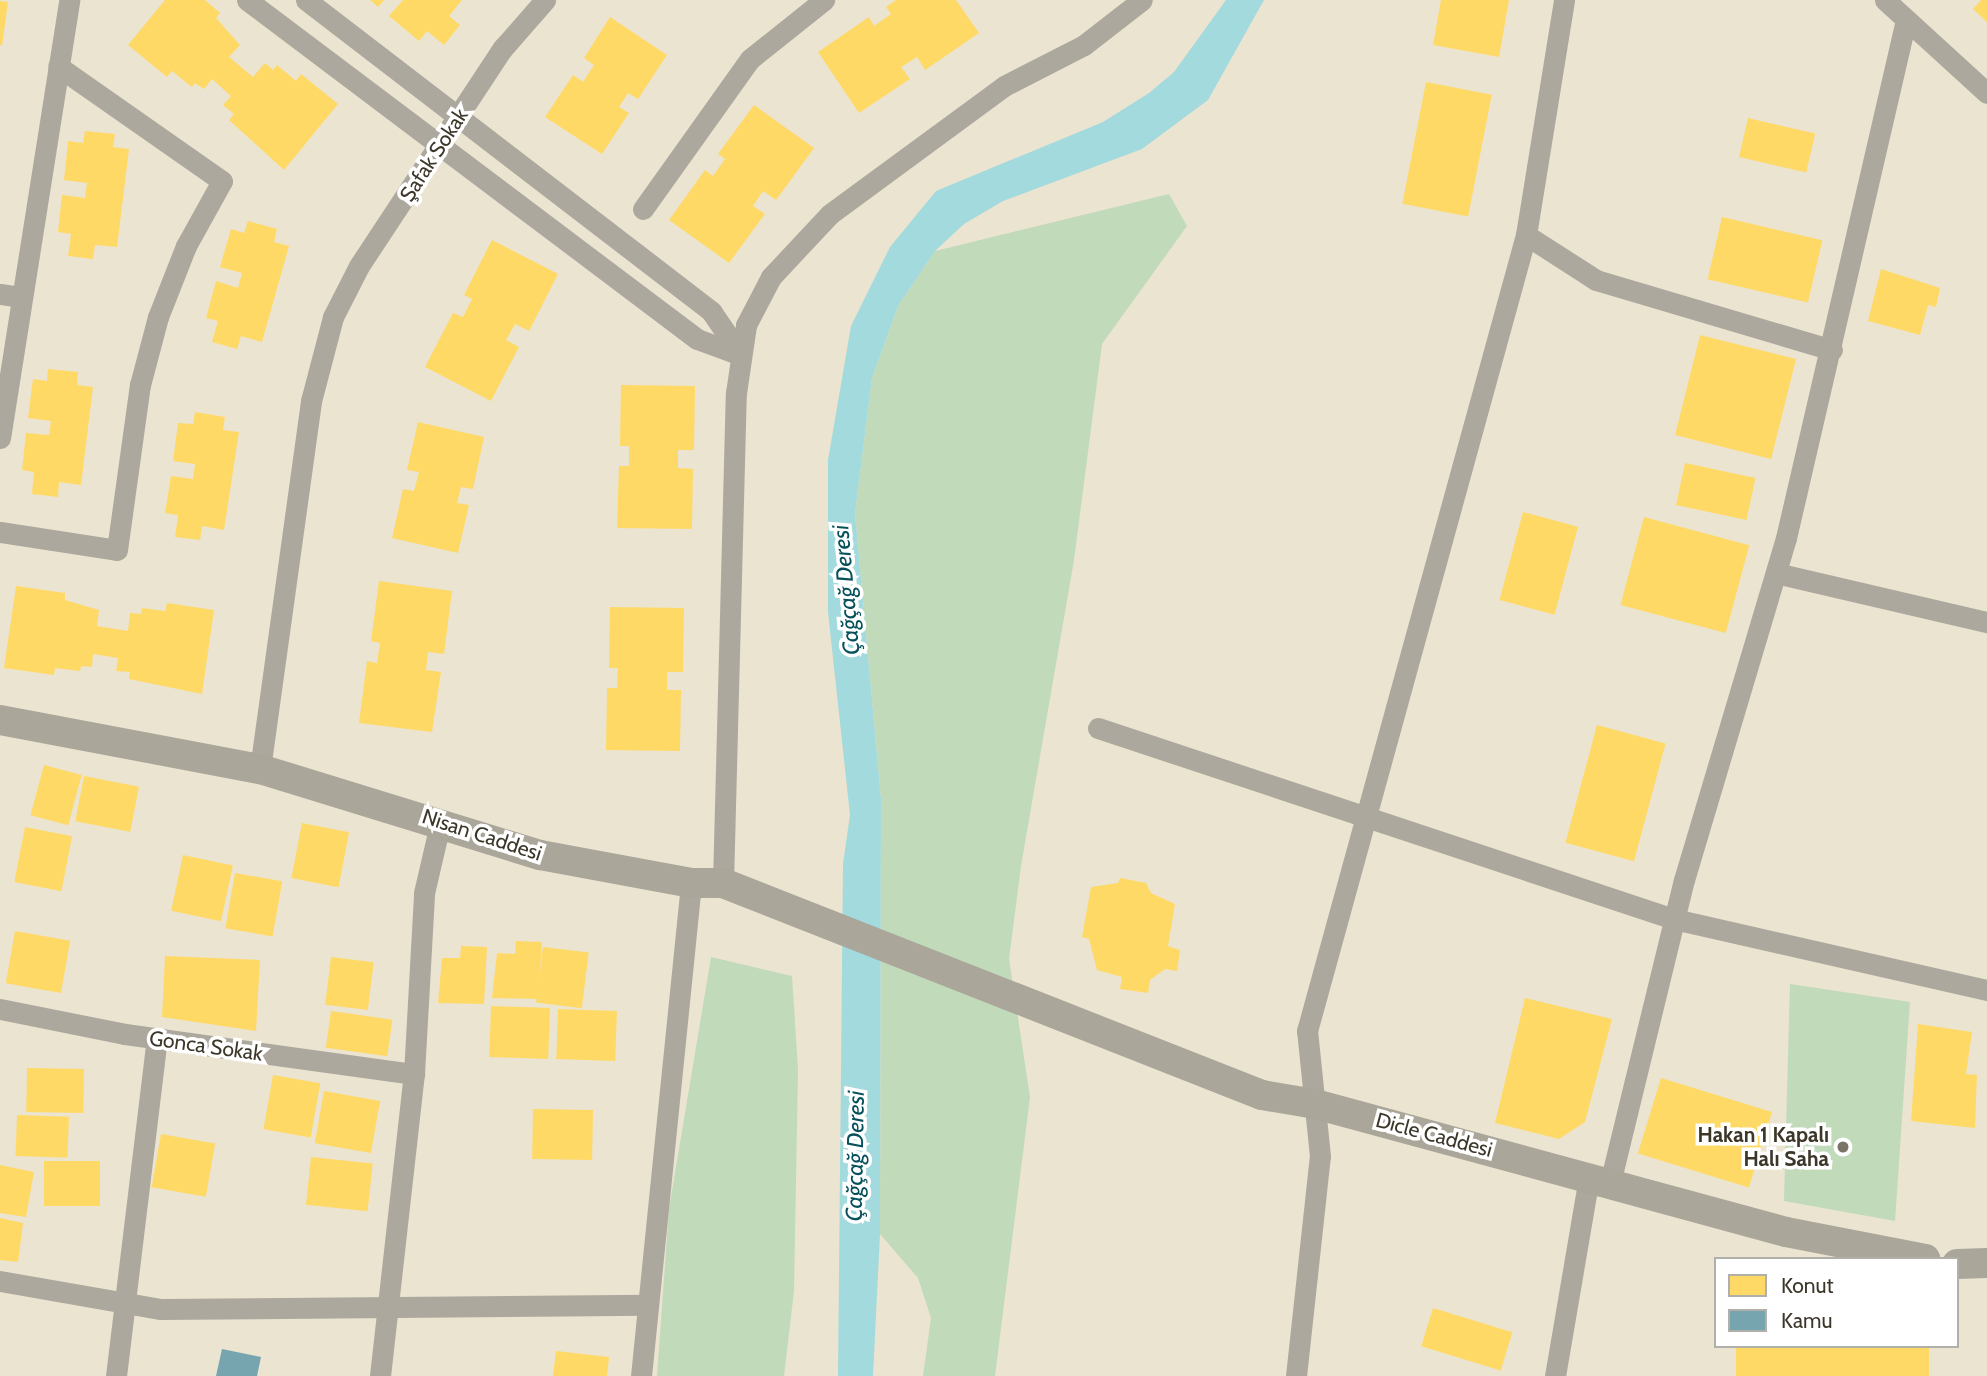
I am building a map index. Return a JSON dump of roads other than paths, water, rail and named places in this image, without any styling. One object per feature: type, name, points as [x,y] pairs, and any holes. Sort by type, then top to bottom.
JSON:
[{"type":"street","points":[[0,438],[69,0]]},
{"type":"street","points":[[247,0],[697,339],[741,355]]},
{"type":"street","points":[[306,0],[711,311],[741,355]]},
{"type":"street","name":"Şafak Sokak","points":[[260,769],[311,401],[333,317],[359,266],[441,146],[503,48],[545,0]]},
{"type":"street","points":[[643,209],[711,106],[750,60],[824,0]]},
{"type":"street","points":[[723,883],[741,355],[746,325],[771,276],[831,214],[1004,86],[1084,45],[1142,0]]},
{"type":"street","points":[[1296,1376],[1320,1156],[1307,1031],[1526,234],[1564,0]]},
{"type":"street","points":[[1885,0],[1987,93]]},
{"type":"street","points":[[1555,1376],[1599,1180],[1776,573],[1832,350],[1906,20]]},
{"type":"street","points":[[0,532],[117,550],[140,385],[158,317],[186,246],[222,181],[58,66]]},
{"type":"street","points":[[1526,234],[1596,280],[1832,350]]},
{"type":"street","points":[[0,294],[21,297]]},
{"type":"street","points":[[1776,573],[1987,622]]},
{"type":"street","name":"Nisan Caddesi","points":[[0,720],[260,769],[441,820],[540,855],[691,883],[723,883],[954,976]]},
{"type":"street","points":[[1098,727],[1364,819],[1674,919],[1987,990]]},
{"type":"street","points":[[380,1376],[384,1310],[415,1073],[424,893],[441,820]]},
{"type":"street","points":[[641,1376],[691,883]]},
{"type":"street","name":"Dicle Caddesi","points":[[954,976],[1262,1095],[1315,1104],[1786,1232],[1915,1257]]},
{"type":"street","name":"Gonca Sokak","points":[[0,1009],[157,1039],[415,1073]]},
{"type":"street","points":[[116,1376],[127,1304],[157,1039]]},
{"type":"street","points":[[1959,1264],[1987,1263]]},
{"type":"street","points":[[0,1281],[127,1304],[384,1310],[648,1306]]},
{"type":"water","name":"Çağçağ Deresi","points":[[1226,0],[1264,0],[1208,100],[1142,149],[1003,201],[964,224],[935,251],[898,306],[872,378],[855,513],[881,799],[880,1234],[873,1376],[838,1376],[843,864],[850,815],[828,612],[828,460],[851,326],[890,247],[936,191],[1103,122],[1149,93],[1174,72]]},
{"type":"place","name":"Hakan 1 Kapalı Halı Saha","points":[[1843,1147]]}]
